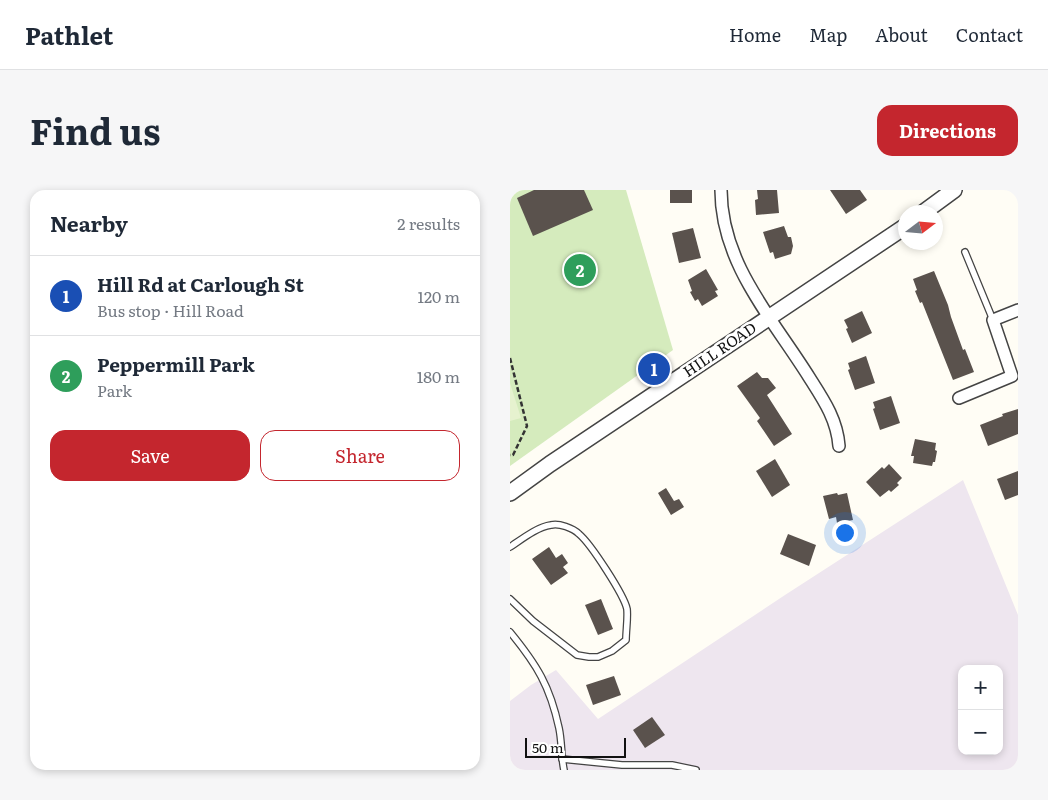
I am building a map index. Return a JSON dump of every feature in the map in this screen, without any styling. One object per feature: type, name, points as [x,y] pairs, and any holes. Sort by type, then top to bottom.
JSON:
[{"type":"street","points":[[721,190],[724,221],[731,249],[749,286],[829,408],[836,427],[839,446]]},
{"type":"street","points":[[934,205],[954,190]]},
{"type":"street","name":"HILL ROAD","points":[[510,492],[898,231]]},
{"type":"street","points":[[959,398],[1015,374],[993,320],[1018,310]]},
{"type":"lane","points":[[965,252],[993,320]]},
{"type":"lane","points":[[510,546],[542,527],[552,524],[569,528],[579,534],[594,551],[627,608],[626,640],[612,651],[598,657],[577,655],[510,599]]},
{"type":"lane","points":[[510,632],[538,668],[552,697],[560,730],[564,770]]},
{"type":"lane","points":[[562,758],[622,764],[672,765],[696,770]]},
{"type":"path","points":[[510,358],[527,426],[512,455],[510,455]]},
{"type":"shaded area","points":[[963,480],[1018,615],[1018,770],[510,770],[510,701],[531,685],[556,670],[598,719]]},
{"type":"green space","points":[[510,190],[626,190],[673,350],[510,466]]},
{"type":"green space","points":[[510,383],[521,418],[510,421]]},
{"type":"building","points":[[534,190],[584,190],[593,210],[533,236],[517,198]]},
{"type":"building","points":[[670,190],[692,190],[692,203],[670,203]]},
{"type":"building","points":[[757,190],[777,190],[779,213],[756,215],[755,200],[758,199]]},
{"type":"building","points":[[830,190],[860,190],[867,200],[846,214]]},
{"type":"building","points":[[784,226],[788,237],[791,237],[793,246],[791,254],[775,259],[773,252],[770,253],[763,232]]},
{"type":"building","points":[[693,228],[701,258],[679,263],[672,233]]},
{"type":"building","points":[[706,269],[718,290],[715,291],[718,296],[702,306],[698,299],[695,301],[690,292],[692,291],[688,280]]},
{"type":"building","points":[[934,271],[963,350],[965,349],[974,372],[953,380],[922,302],[920,303],[915,291],[917,290],[913,279]]},
{"type":"building","points":[[862,311],[872,333],[852,343],[844,320]]},
{"type":"building","points":[[866,356],[875,383],[855,390],[848,370],[850,369],[848,363]]},
{"type":"building","points":[[757,372],[762,378],[768,378],[776,388],[767,395],[792,434],[774,446],[757,421],[760,418],[737,386]]},
{"type":"building","points":[[891,396],[900,423],[880,430],[873,409],[875,408],[873,402]]},
{"type":"building","points":[[1018,409],[1018,434],[988,446],[980,425],[1003,416],[1002,414]]},
{"type":"building","points":[[915,439],[936,443],[935,450],[937,451],[935,462],[933,462],[932,466],[913,463],[914,456],[911,456]]},
{"type":"building","points":[[775,459],[790,485],[772,497],[756,471]]},
{"type":"building","points":[[889,464],[902,478],[897,483],[899,485],[891,492],[889,490],[880,497],[866,482],[882,467],[884,469]]},
{"type":"building","points":[[1018,471],[1018,495],[1005,500],[997,479]]},
{"type":"building","points":[[666,488],[674,501],[679,499],[684,507],[671,515],[658,493]]},
{"type":"building","points":[[837,493],[838,495],[847,493],[853,520],[837,523],[836,517],[829,519],[823,496]]},
{"type":"building","points":[[788,534],[816,545],[809,566],[780,554]]},
{"type":"building","points":[[549,547],[556,558],[562,554],[568,563],[563,567],[568,573],[551,585],[532,559]]},
{"type":"building","points":[[601,599],[613,629],[598,635],[585,605]]},
{"type":"building","points":[[614,676],[621,695],[593,705],[586,685]]},
{"type":"building","points":[[652,717],[665,735],[645,748],[633,730]]},
{"type":"place","name":"Peppermill Park","points":[[580,270]]},
{"type":"place","name":"Hill Rd at Carlough St","points":[[654,369]]}]
